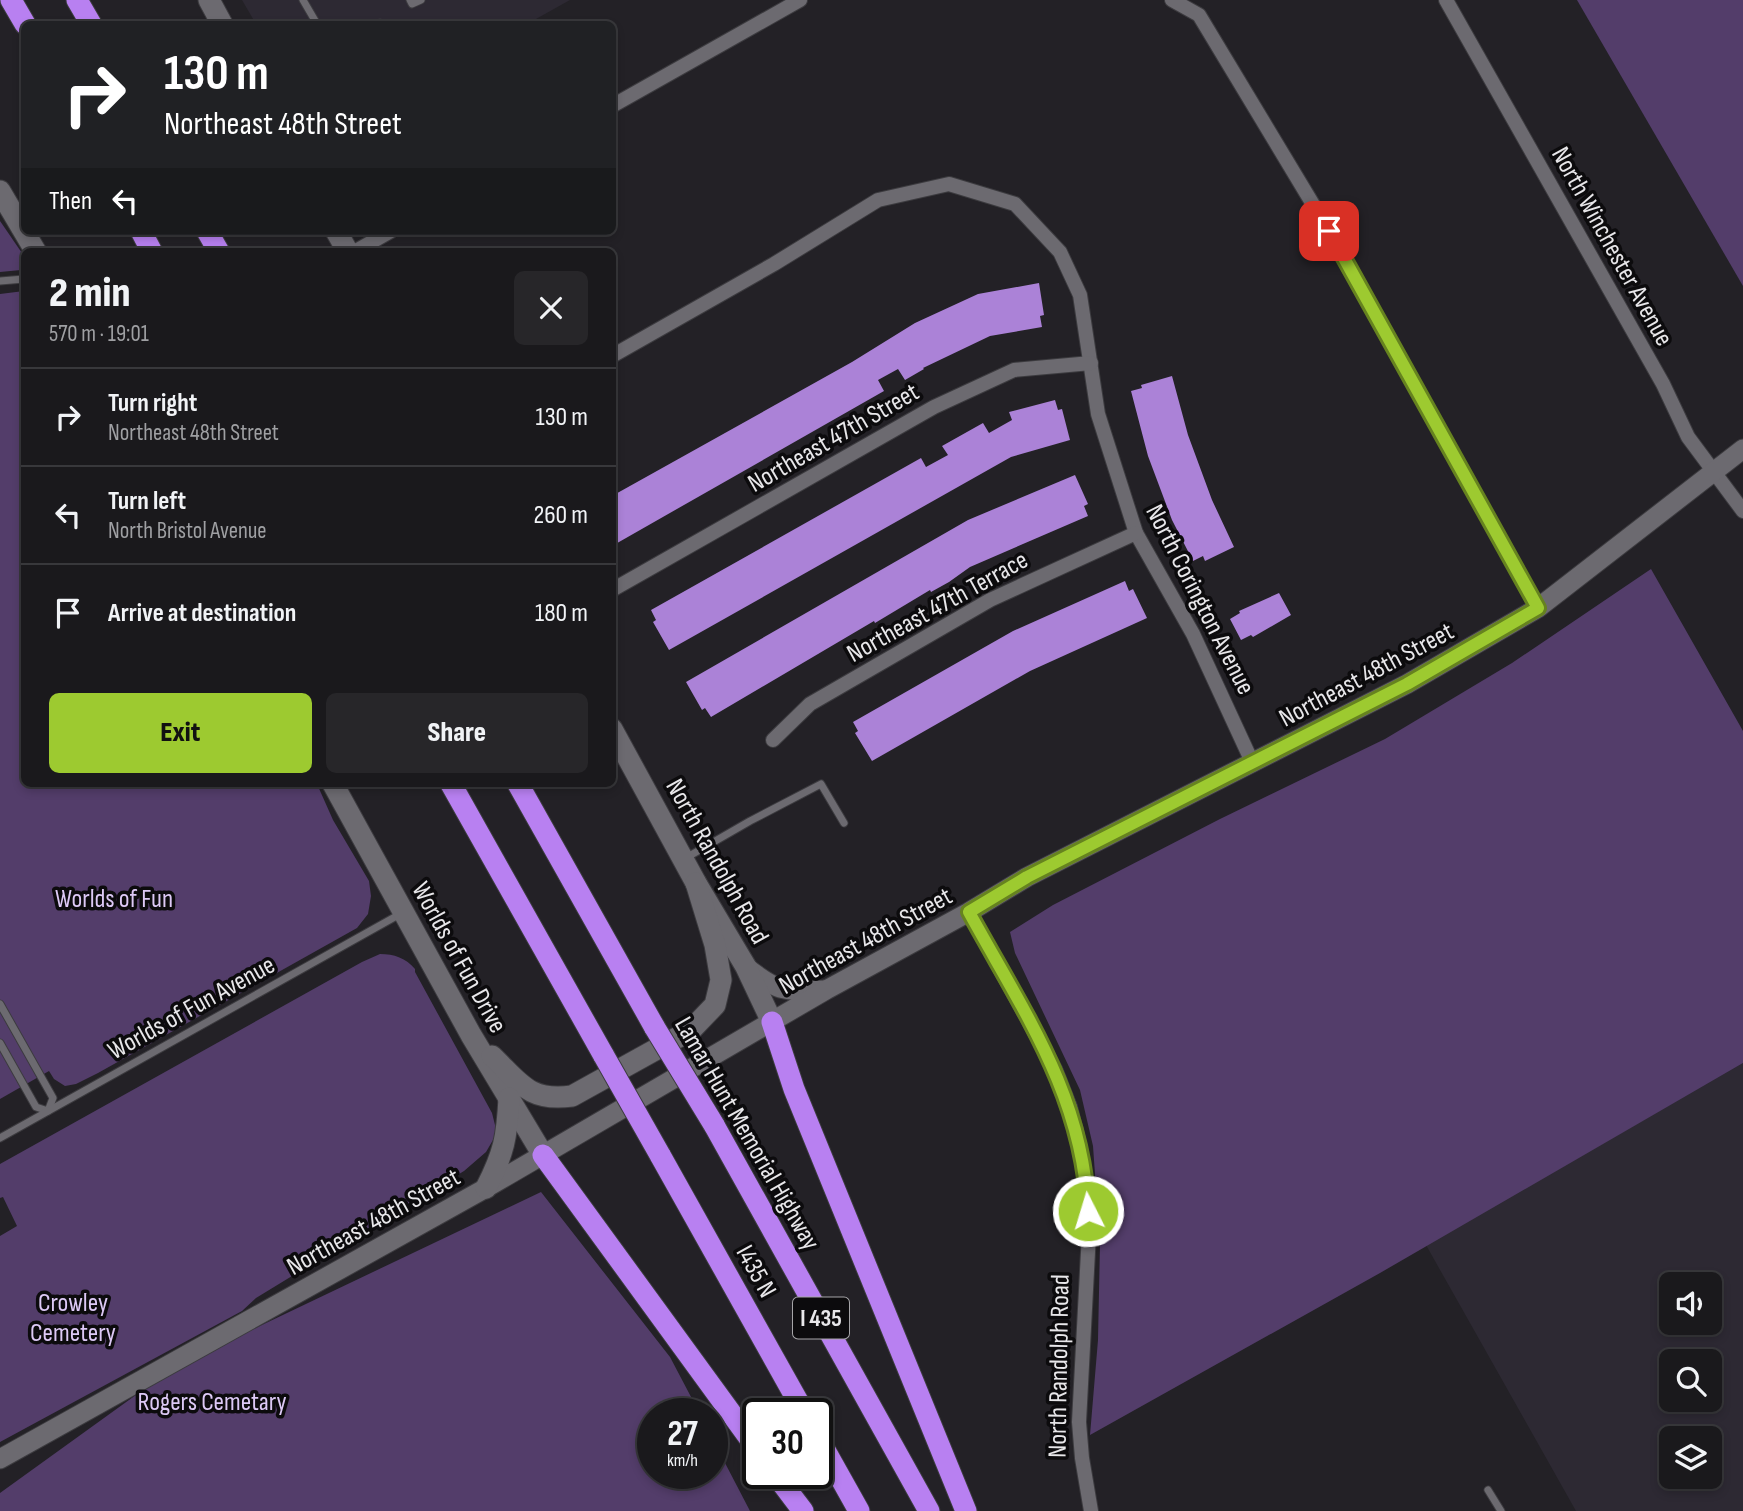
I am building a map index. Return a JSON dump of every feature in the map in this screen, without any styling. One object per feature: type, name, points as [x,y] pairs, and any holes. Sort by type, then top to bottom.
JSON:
[{"type":"highway","points":[[11,0],[22,21]]},
{"type":"highway","points":[[77,0],[88,21]]},
{"type":"highway","name":"I435 N","points":[[453,787],[796,1398]]},
{"type":"highway","name":"Lamar Hunt Memorial Highway","points":[[520,787],[655,1028],[714,1125],[929,1511]]},
{"type":"highway","points":[[772,1022],[794,1089],[966,1511]]},
{"type":"highway","points":[[543,1155],[742,1428]]},
{"type":"highway","points":[[833,1465],[859,1511]]},
{"type":"highway","points":[[786,1489],[803,1511]]},
{"type":"main road","points":[[209,0],[220,21]]},
{"type":"main road","points":[[0,191],[21,227]]},
{"type":"main road","name":"North Randolph Road","points":[[616,736],[696,883],[746,967],[772,1022]]},
{"type":"main road","name":"Worlds of Fun Drive","points":[[335,787],[471,1035],[543,1155]]},
{"type":"main road","points":[[471,1035],[520,1083],[539,1097],[553,1099],[572,1096],[691,1030],[715,1005],[722,980],[715,945],[696,883]]},
{"type":"main road","points":[[486,1188],[501,1157],[507,1130],[509,1098]]},
{"type":"street","points":[[616,104],[800,0]]},
{"type":"street","points":[[1172,0],[1199,15],[1336,243],[1538,608]]},
{"type":"street","name":"North Winchester Avenue","points":[[1446,0],[1663,384],[1688,437],[1743,511]]},
{"type":"street","name":"North Corington Avenue","points":[[616,354],[774,264],[878,200],[949,184],[1015,204],[1060,252],[1080,295],[1098,414],[1136,533],[1193,634],[1253,764]]},
{"type":"street","points":[[361,248],[384,235]]},
{"type":"street","name":"Northeast 47th Street","points":[[616,588],[934,407],[1014,370],[1091,363]]},
{"type":"street","name":"Northeast 48th Street","points":[[0,1459],[486,1188],[826,990],[1027,877],[1407,684],[1538,608],[1743,449]]},
{"type":"street","name":"Northeast 47th Terrace","points":[[773,740],[810,704],[990,600],[1136,533]]},
{"type":"street","name":"North Randolph Road","points":[[969,912],[1055,1069],[1070,1107],[1080,1148],[1087,1190],[1089,1233],[1079,1422],[1091,1511]]},
{"type":"street","points":[[746,967],[771,987],[794,991],[826,990]]},
{"type":"lane","points":[[303,0],[315,21]]},
{"type":"lane","points":[[410,0],[412,4],[421,0]]},
{"type":"lane","points":[[0,281],[21,279]]},
{"type":"lane","points":[[683,859],[821,785],[844,823]]},
{"type":"lane","name":"Worlds of Fun Avenue","points":[[0,1138],[402,913]]},
{"type":"lane","points":[[0,1004],[53,1098],[48,1111],[36,1107],[0,1043]]},
{"type":"lane","points":[[1488,1490],[1501,1511]]},
{"type":"shaded area","points":[[242,0],[570,0],[532,21],[254,21]]},
{"type":"shaded area","points":[[1743,1063],[1743,1511],[1576,1511],[1426,1245]]},
{"type":"green space","points":[[1577,0],[1743,0],[1743,286]]},
{"type":"green space","points":[[0,221],[21,252],[21,270],[0,272]]},
{"type":"green space","name":"Worlds of Fun","points":[[21,291],[21,787],[318,787],[333,820],[369,881],[371,896],[368,914],[357,928],[98,1073],[76,1084],[65,1086],[54,1079],[49,1071],[0,1099],[0,294]]},
{"type":"green space","points":[[1651,569],[1743,731],[1743,1063],[1380,1273],[1090,1435],[1098,1340],[1100,1244],[1093,1146],[1080,1090],[1015,953],[1010,932],[1053,905],[1220,819],[1385,739],[1512,663]]},
{"type":"green space","name":"Crowley Cemetery","points":[[380,954],[399,957],[415,969],[492,1113],[497,1133],[486,1152],[464,1171],[256,1298],[242,1311],[0,1442],[0,1236],[17,1226],[3,1197],[0,1198],[0,1164]]},
{"type":"green space","name":"Rogers Cemetary","points":[[541,1192],[670,1357],[692,1398],[637,1398],[637,1489],[728,1489],[728,1469],[750,1511],[0,1511],[0,1493],[147,1387],[247,1332]]},
{"type":"building","points":[[1039,283],[1044,315],[1040,316],[1042,327],[990,336],[923,368],[905,380],[898,369],[878,380],[884,391],[616,544],[616,494],[852,362],[915,323],[978,294]]},
{"type":"building","points":[[1172,376],[1188,435],[1212,500],[1234,547],[1205,561],[1203,556],[1193,561],[1172,520],[1148,456],[1131,391],[1142,388],[1141,385]]},
{"type":"building","points":[[1055,400],[1058,410],[1062,409],[1070,440],[1011,457],[669,650],[653,622],[656,620],[651,610],[921,458],[926,467],[948,455],[942,446],[983,423],[989,433],[1012,420],[1009,412]]},
{"type":"building","points":[[1075,475],[1088,504],[1084,506],[1088,516],[970,567],[949,582],[931,592],[930,590],[875,623],[874,621],[711,717],[705,708],[702,710],[686,682],[968,520]]},
{"type":"building","points":[[1125,581],[1129,591],[1133,589],[1147,618],[1030,671],[872,761],[855,733],[858,731],[853,722],[1013,631]]},
{"type":"building","points":[[1279,593],[1291,615],[1253,637],[1251,635],[1241,640],[1230,619],[1240,613],[1239,611]]},
{"type":"route","points":[[1088,1211],[1080,1148],[1070,1107],[1055,1069],[969,912],[1027,877],[1407,684],[1538,608],[1329,231]]}]
